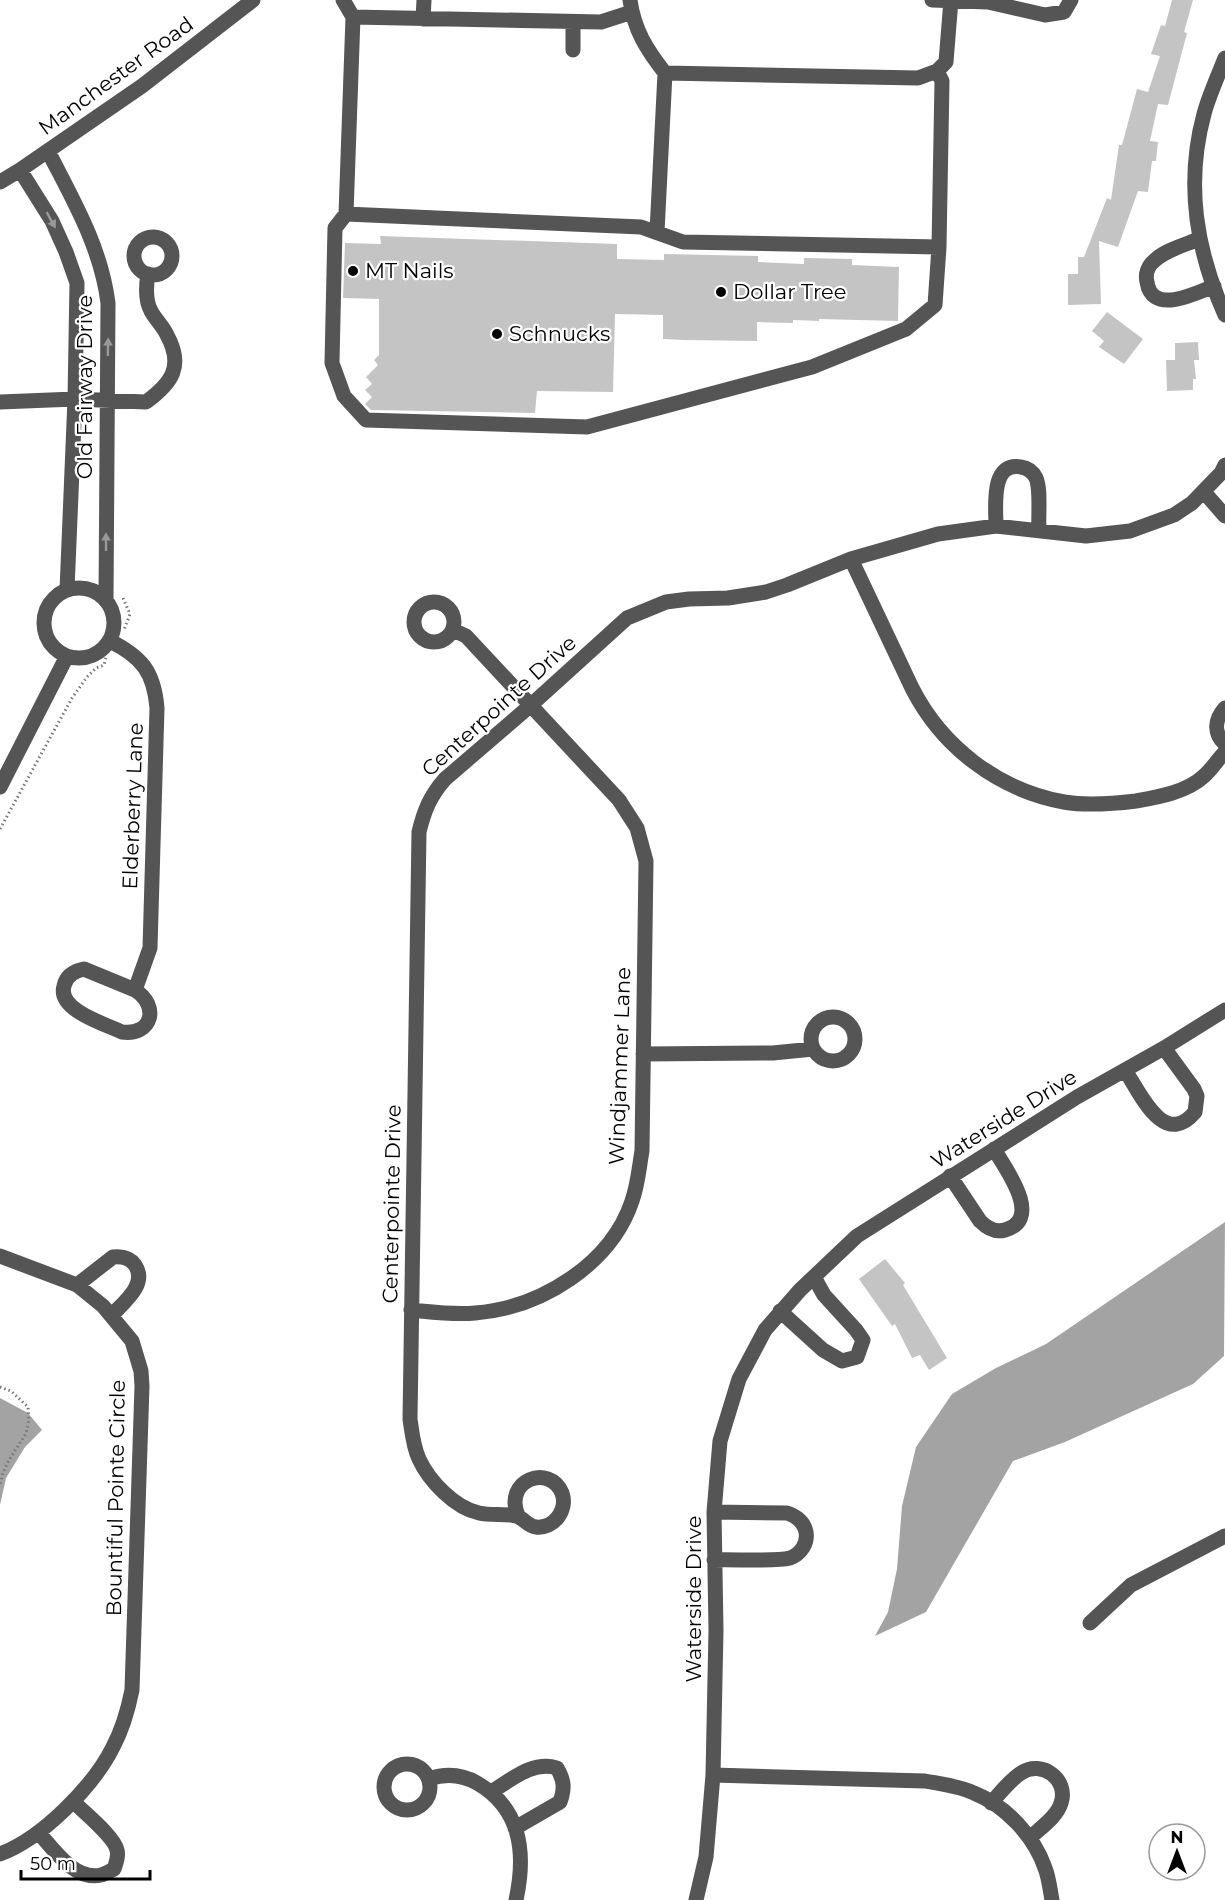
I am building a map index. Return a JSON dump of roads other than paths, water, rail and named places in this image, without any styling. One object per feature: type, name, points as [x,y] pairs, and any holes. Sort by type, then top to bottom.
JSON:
[{"type":"street","name":"Manchester Road","points":[[0,182],[20,171],[142,86],[253,0]]},
{"type":"street","points":[[343,0],[353,17],[346,214],[335,228],[332,363],[344,396],[366,420],[587,427],[812,367],[906,329],[936,305],[942,81],[937,71]]},
{"type":"street","points":[[423,19],[424,0]]},
{"type":"street","points":[[933,0],[988,1],[1045,15],[1064,12],[1071,0]]},
{"type":"street","points":[[665,73],[918,78],[937,71],[946,62],[951,1]]},
{"type":"street","points":[[353,17],[601,22],[631,6],[637,30],[647,50],[665,73],[657,232]]},
{"type":"street","points":[[573,22],[573,50]]},
{"type":"street","points":[[1224,65],[1204,112],[1194,185],[1199,239],[1205,263],[1225,315]]},
{"type":"street","name":"Old Fairway Drive","points":[[48,151],[90,234],[106,283],[108,303],[106,600],[115,623],[110,640]]},
{"type":"street","name":"Old Fairway Drive","points":[[20,171],[52,221],[77,283],[67,590]]},
{"type":"street","points":[[346,214],[641,227],[683,242],[939,248]]},
{"type":"street","points":[[1199,239],[1154,260],[1146,273],[1147,284],[1156,297],[1172,301],[1186,298],[1214,286]]},
{"type":"street","points":[[0,402],[75,399],[146,402],[161,391],[171,379],[174,353],[167,335],[150,310],[146,289],[148,274]]},
{"type":"street","name":"Centerpointe Drive","points":[[518,1516],[478,1513],[458,1504],[430,1476],[419,1459],[412,1438],[410,1419],[411,1310],[419,832],[424,811],[433,793],[445,779],[627,618],[644,609],[666,602],[728,598],[766,592],[851,559],[938,534],[996,526],[1086,536],[1131,531],[1174,515],[1204,492],[1225,465]]},
{"type":"street","points":[[996,526],[997,484],[1004,470],[1017,466],[1027,468],[1036,478],[1039,530]]},
{"type":"street","points":[[1204,492],[1225,516]]},
{"type":"street","points":[[851,559],[912,688],[935,727],[950,744],[969,759],[1009,784],[1064,802],[1093,805],[1147,799],[1175,793],[1203,777],[1225,752]]},
{"type":"street","points":[[106,600],[91,590],[79,587],[67,590],[56,596],[47,608],[44,620],[45,633],[50,644],[59,652],[79,658],[91,656],[102,650],[110,640]]},
{"type":"street","name":"Windjammer Lane","points":[[411,1310],[476,1313],[525,1301],[549,1292],[573,1277],[603,1251],[620,1227],[632,1202],[642,1151],[646,861],[637,828],[619,800],[531,705],[466,636],[453,630]]},
{"type":"street","name":"Elderberry Lane","points":[[110,640],[123,647],[146,669],[153,679],[158,708],[150,948],[135,990]]},
{"type":"street","points":[[0,787],[67,656]]},
{"type":"street","points":[[1225,708],[1216,724],[1217,734],[1225,744]]},
{"type":"street","points":[[84,969],[135,990],[145,996],[149,1003],[150,1018],[143,1028],[129,1033],[122,1032],[77,1011],[64,998],[63,991],[64,983],[70,975],[84,969]]},
{"type":"street","name":"Waterside Drive","points":[[696,1900],[706,1857],[713,1775],[716,1630],[714,1512],[720,1441],[739,1379],[765,1330],[780,1311],[857,1236],[1077,1097],[1164,1048],[1225,1010]]},
{"type":"street","points":[[1125,1070],[1158,1119],[1173,1125],[1183,1123],[1195,1112],[1197,1096],[1164,1048]]},
{"type":"street","points":[[643,1054],[773,1053],[813,1049]]},
{"type":"street","points":[[950,1176],[986,1227],[993,1230],[1008,1230],[1020,1219],[1022,1203],[994,1149]]},
{"type":"street","name":"Bountiful Pointe Circle","points":[[0,1256],[77,1285],[112,1315],[132,1341],[141,1371],[142,1386],[132,1690],[129,1708],[113,1748],[73,1801],[39,1833],[14,1849],[0,1854]]},
{"type":"street","points":[[77,1285],[107,1260],[113,1257],[128,1258],[138,1271],[138,1285],[112,1315]]},
{"type":"street","points":[[780,1311],[823,1350],[842,1361],[857,1357],[863,1340],[824,1295],[814,1277]]},
{"type":"street","points":[[714,1512],[787,1513],[801,1521],[807,1535],[804,1547],[792,1557],[714,1560]]},
{"type":"street","points":[[1090,1623],[1131,1585],[1225,1536]]},
{"type":"street","points":[[491,1792],[535,1766],[546,1764],[557,1768],[563,1779],[564,1790],[560,1802],[515,1828]]},
{"type":"street","points":[[991,1803],[1021,1773],[1030,1769],[1039,1768],[1056,1777],[1062,1787],[1061,1805],[1056,1813],[1030,1838]]},
{"type":"street","points":[[429,1779],[443,1774],[472,1780],[491,1792],[512,1816],[521,1857],[521,1877],[516,1900]]},
{"type":"street","points":[[713,1775],[925,1781],[975,1793],[1014,1820],[1030,1838],[1045,1868],[1052,1900]]},
{"type":"street","points":[[39,1833],[73,1868],[88,1876],[101,1875],[114,1869],[117,1849],[73,1801]]},
{"type":"place","name":"MT Nails","points":[[353,271]]},
{"type":"place","name":"Dollar Tree","points":[[721,292]]},
{"type":"place","name":"Schnucks","points":[[497,334]]}]
